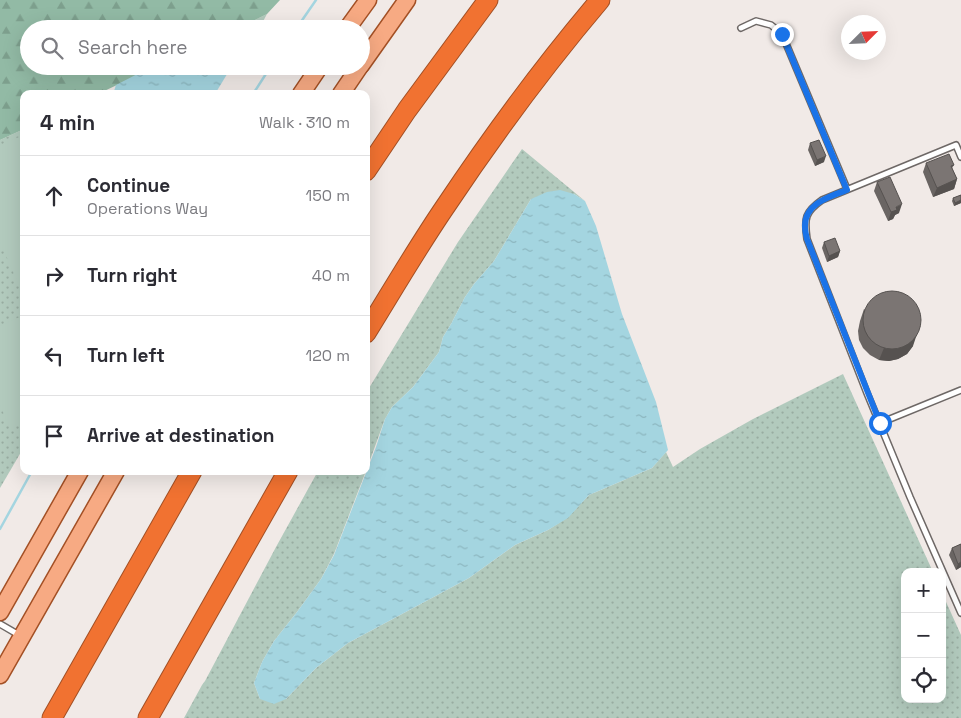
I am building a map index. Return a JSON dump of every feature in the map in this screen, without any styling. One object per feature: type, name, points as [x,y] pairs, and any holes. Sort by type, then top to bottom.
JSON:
[{"type":"highway","points":[[370,165],[407,110],[488,0]]},
{"type":"highway","points":[[370,326],[434,223],[489,142],[530,87],[600,0]]},
{"type":"highway","points":[[52,718],[190,475]]},
{"type":"highway","points":[[148,718],[286,475]]},
{"type":"main road","points":[[354,20],[368,0]]},
{"type":"main road","points":[[370,53],[407,0]]},
{"type":"main road","points":[[304,90],[314,75]]},
{"type":"main road","points":[[344,90],[355,75]]},
{"type":"main road","points":[[0,612],[78,475]]},
{"type":"main road","points":[[0,675],[114,475]]},
{"type":"lane","points":[[741,28],[756,21],[771,25],[782,34],[847,190]]},
{"type":"lane","points":[[961,157],[956,145],[822,200],[812,207],[805,225],[807,239],[880,423],[961,613]]},
{"type":"lane","points":[[880,423],[961,390]]},
{"type":"lane","points":[[0,624],[22,637]]},
{"type":"green space","points":[[0,0],[280,0],[267,14],[255,20],[20,20],[20,75],[138,75],[106,90],[20,90],[20,131],[0,140]]},
{"type":"green space","points":[[267,14],[264,20],[255,20]]},
{"type":"green space","points":[[20,131],[20,454],[0,488],[0,140]]},
{"type":"green space","points":[[20,137],[20,288],[0,242],[0,145]]},
{"type":"green space","points":[[522,149],[585,201],[574,194],[531,199],[494,261],[465,297],[443,337],[439,352],[413,387],[392,407],[385,419],[370,460],[370,386],[458,242]]},
{"type":"green space","points":[[20,317],[20,422],[9,426],[0,405],[0,326]]},
{"type":"green space","points":[[843,374],[931,568],[901,568],[901,703],[946,703],[946,602],[961,635],[961,718],[184,718],[316,475],[364,475],[334,554],[321,579],[274,641],[262,662],[254,683],[260,699],[286,699],[316,668],[348,643],[469,578],[515,545],[548,530],[568,517],[589,495],[652,468],[666,452],[673,467],[700,449],[753,419]]},
{"type":"water","points":[[135,75],[227,75],[217,90],[114,90],[116,85]]},
{"type":"water","points":[[560,190],[574,194],[585,201],[596,226],[622,314],[656,402],[668,450],[652,468],[589,495],[568,518],[548,530],[515,545],[469,578],[348,643],[316,668],[286,699],[274,704],[260,699],[254,683],[262,662],[274,641],[321,579],[334,555],[365,475],[370,475],[370,462],[385,419],[392,407],[413,387],[439,352],[443,337],[465,297],[494,261],[531,199],[547,192]]},
{"type":"building","points":[[819,140],[826,156],[817,160],[810,143]]},
{"type":"building","points":[[949,154],[954,165],[951,166],[957,179],[937,188],[926,163]]},
{"type":"building","points":[[890,177],[902,204],[896,207],[897,210],[891,212],[877,182]]},
{"type":"building","points":[[961,195],[961,200],[955,203],[953,198]]},
{"type":"building","points":[[835,238],[840,251],[829,256],[824,242]]},
{"type":"building","points":[[892,291],[903,293],[916,304],[921,320],[919,331],[908,344],[892,349],[881,347],[868,336],[863,320],[865,309],[876,296]]},
{"type":"building","points":[[961,544],[961,562],[958,564],[952,548]]},
{"type":"waterway","points":[[302,20],[316,0]]},
{"type":"waterway","points":[[256,90],[265,75]]},
{"type":"waterway","points":[[0,529],[30,475]]},
{"type":"route","points":[[782,34],[847,190],[822,200],[812,207],[805,225],[807,239],[880,423]]}]
